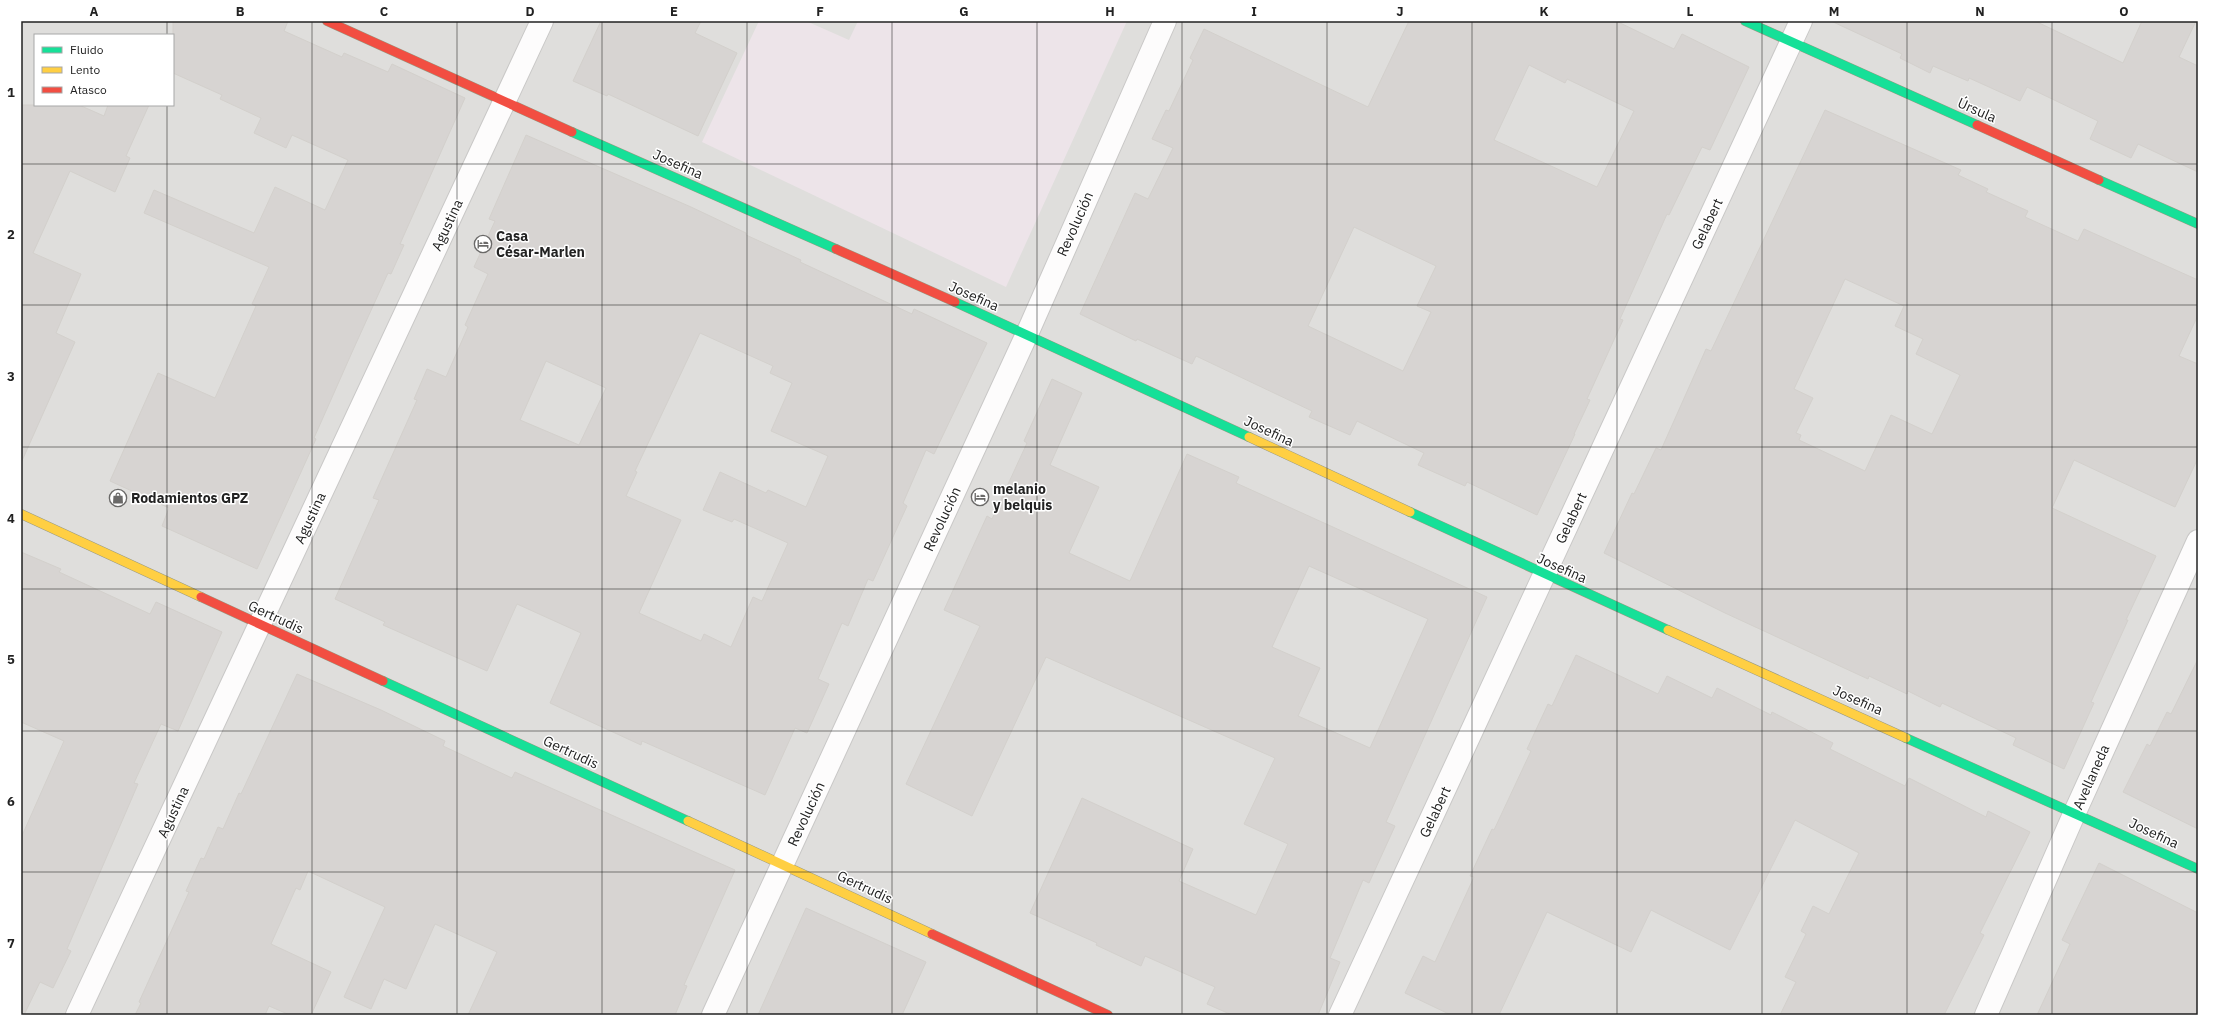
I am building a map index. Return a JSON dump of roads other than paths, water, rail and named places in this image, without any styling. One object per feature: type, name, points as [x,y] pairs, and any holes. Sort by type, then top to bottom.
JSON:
[{"type":"street","name":"Josefina","points":[[327,21],[504,102],[1027,334],[1545,575],[2075,812],[2198,869]]},
{"type":"street","name":"Agustina","points":[[77,1015],[261,625],[542,21]]},
{"type":"street","name":"Revolución","points":[[713,1015],[1027,334],[1165,21]]},
{"type":"street","name":"Úrsula","points":[[1745,21],[2198,224]]},
{"type":"street","name":"Gelabert","points":[[1340,1015],[1801,21]]},
{"type":"street","name":"Gertrudis","points":[[21,514],[1108,1015]]},
{"type":"street","name":"Avellaneda","points":[[1986,1015],[2075,812],[2198,541]]},
{"type":"place","name":"Casa César-Marlen","points":[[483,244]]},
{"type":"place","name":"melanio y belquis","points":[[980,497]]},
{"type":"place","name":"Rodamientos GPZ","points":[[118,498]]}]
